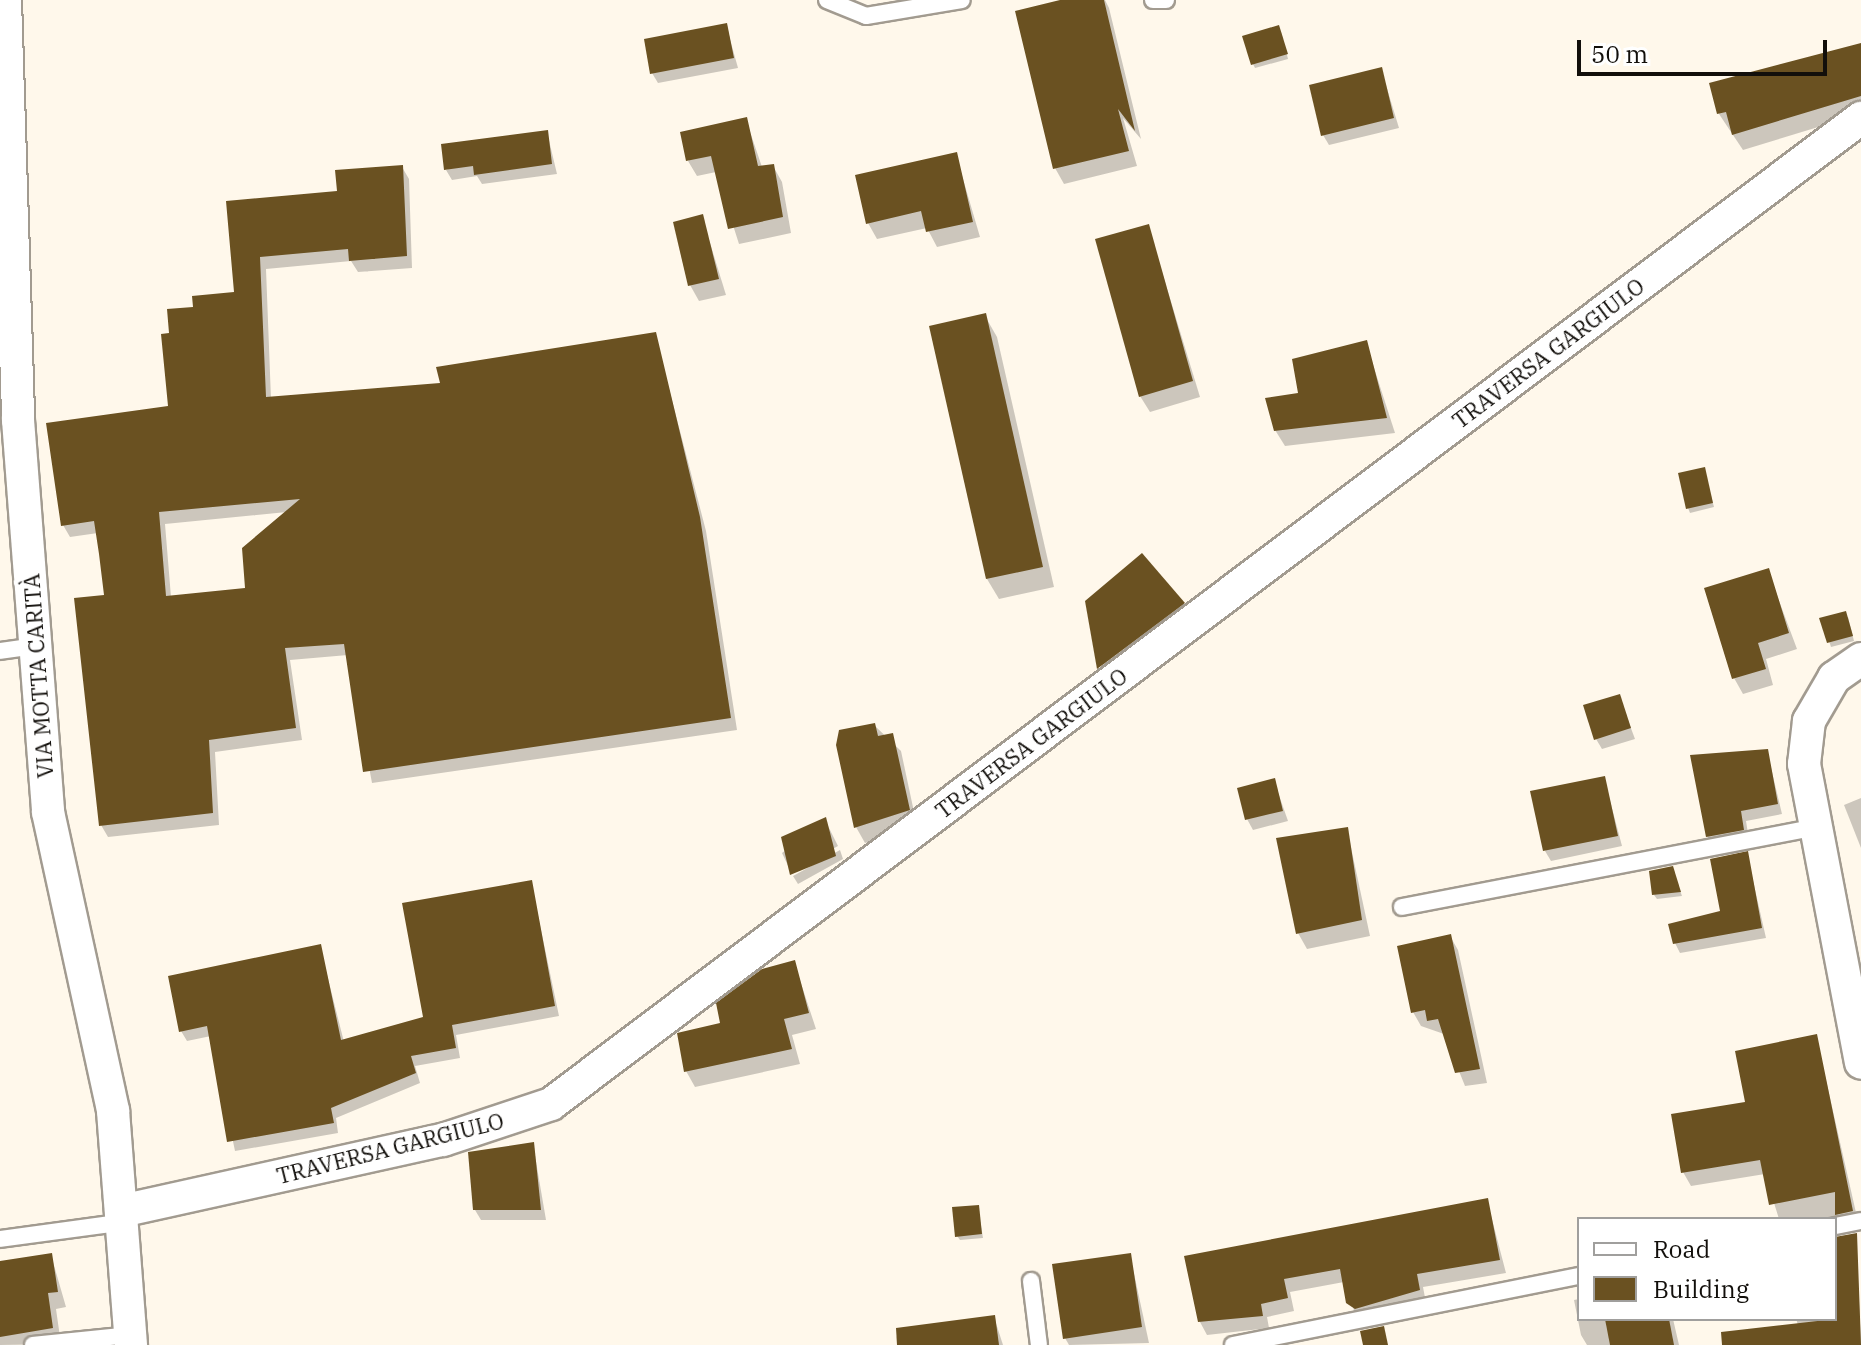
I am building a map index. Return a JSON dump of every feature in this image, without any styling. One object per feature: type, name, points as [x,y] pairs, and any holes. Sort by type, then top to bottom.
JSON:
[{"type":"street","name":"VIA MOTTA CARITÀ","points":[[5,0],[18,420],[49,828],[113,1111],[126,1216],[130,1340]]},
{"type":"street","name":"TRAVERSA GARGIULO","points":[[126,1216],[443,1140],[551,1104],[1861,118]]},
{"type":"street","points":[[1861,659],[1834,678],[1809,721],[1804,764],[1861,1063]]},
{"type":"lane","points":[[827,0],[866,16],[962,0]]},
{"type":"lane","points":[[1153,0],[1166,0]]},
{"type":"lane","points":[[0,651],[36,646]]},
{"type":"lane","points":[[1402,907],[1816,827]]},
{"type":"lane","points":[[0,1239],[126,1216]]},
{"type":"lane","points":[[1837,1226],[1861,1221]]},
{"type":"lane","points":[[1233,1345],[1577,1276]]},
{"type":"lane","points":[[1031,1281],[1039,1345]]},
{"type":"lane","points":[[33,1345],[130,1340]]},
{"type":"building","points":[[1060,0],[1104,0],[1135,131],[1118,109],[1129,151],[1053,169],[1015,11]]},
{"type":"building","points":[[727,23],[734,58],[650,74],[644,39]]},
{"type":"building","points":[[1279,25],[1288,54],[1251,65],[1242,36]]},
{"type":"building","points":[[1861,43],[1861,96],[1732,135],[1726,112],[1717,114],[1709,83]]},
{"type":"building","points":[[1382,67],[1394,118],[1321,136],[1309,85]]},
{"type":"building","points":[[747,117],[758,166],[774,164],[783,217],[728,229],[711,156],[686,161],[680,132]]},
{"type":"building","points":[[548,130],[552,164],[474,175],[473,166],[444,170],[441,144]]},
{"type":"building","points":[[957,152],[973,222],[926,232],[921,211],[866,224],[855,175]]},
{"type":"building","points":[[403,165],[407,256],[349,261],[348,249],[260,257],[266,397],[440,383],[436,367],[656,332],[700,517],[731,718],[363,772],[344,644],[285,648],[296,728],[209,740],[213,813],[99,826],[74,598],[104,595],[99,554],[94,521],[61,526],[46,423],[168,406],[161,334],[169,333],[167,309],[193,307],[192,296],[234,292],[226,201],[337,191],[335,170]],"holes":[[[300,499],[242,548],[245,588],[166,596],[159,512]]]},
{"type":"building","points":[[703,214],[719,279],[688,286],[673,222]]},
{"type":"building","points":[[1149,224],[1193,381],[1139,397],[1095,239]]},
{"type":"building","points":[[986,313],[1043,567],[986,579],[929,326]]},
{"type":"building","points":[[1367,340],[1387,418],[1274,431],[1265,398],[1298,393],[1292,359]]},
{"type":"building","points":[[1705,467],[1713,503],[1686,509],[1678,473]]},
{"type":"building","points":[[1142,553],[1185,603],[1097,669],[1085,601]]},
{"type":"building","points":[[1769,568],[1789,633],[1758,643],[1766,669],[1732,679],[1704,588]]},
{"type":"building","points":[[1846,611],[1853,636],[1827,643],[1819,618]]},
{"type":"building","points":[[1620,694],[1631,728],[1594,740],[1583,705]]},
{"type":"building","points":[[875,723],[878,736],[893,733],[910,810],[854,828],[836,745],[839,730]]},
{"type":"building","points":[[1768,749],[1778,804],[1741,811],[1744,830],[1706,837],[1690,755]]},
{"type":"building","points":[[1605,776],[1618,836],[1543,851],[1530,791]]},
{"type":"building","points":[[1275,778],[1283,811],[1245,820],[1237,788]]},
{"type":"building","points":[[826,817],[836,856],[790,875],[781,837]]},
{"type":"building","points":[[1348,827],[1362,920],[1296,934],[1276,838]]},
{"type":"building","points":[[1748,851],[1762,928],[1673,944],[1668,924],[1720,911],[1710,859]]},
{"type":"building","points":[[1673,866],[1681,892],[1652,895],[1649,871]]},
{"type":"building","points":[[532,880],[555,1006],[452,1025],[456,1048],[411,1056],[416,1073],[331,1108],[334,1123],[227,1142],[207,1026],[179,1032],[168,976],[321,944],[341,1040],[423,1017],[402,903]]},
{"type":"building","points":[[1451,934],[1480,1069],[1455,1073],[1438,1019],[1427,1021],[1425,1010],[1411,1013],[1397,946]]},
{"type":"building","points":[[795,960],[809,1013],[784,1019],[792,1049],[684,1072],[677,1033],[720,1023],[716,1003],[762,969]]},
{"type":"building","points":[[1817,1034],[1853,1211],[1835,1215],[1835,1192],[1769,1205],[1760,1160],[1681,1173],[1671,1114],[1745,1102],[1735,1051]]},
{"type":"building","points":[[534,1142],[541,1210],[473,1210],[468,1152]]},
{"type":"building","points":[[1488,1198],[1500,1260],[1417,1274],[1420,1290],[1355,1309],[1346,1303],[1340,1269],[1284,1279],[1288,1298],[1261,1304],[1263,1316],[1198,1322],[1184,1256]]},
{"type":"building","points":[[979,1205],[982,1234],[955,1237],[952,1207]]},
{"type":"building","points":[[1857,1233],[1861,1345],[1722,1345],[1721,1332],[1837,1321],[1837,1237]]},
{"type":"building","points":[[52,1253],[58,1292],[48,1293],[53,1328],[0,1337],[0,1261]]},
{"type":"building","points":[[1131,1253],[1142,1327],[1063,1339],[1052,1264]]},
{"type":"building","points":[[995,1315],[999,1345],[897,1345],[896,1328]]},
{"type":"building","points":[[1605,1321],[1669,1321],[1674,1345],[1610,1345]]},
{"type":"building","points":[[1384,1326],[1388,1345],[1363,1345],[1360,1331]]}]
